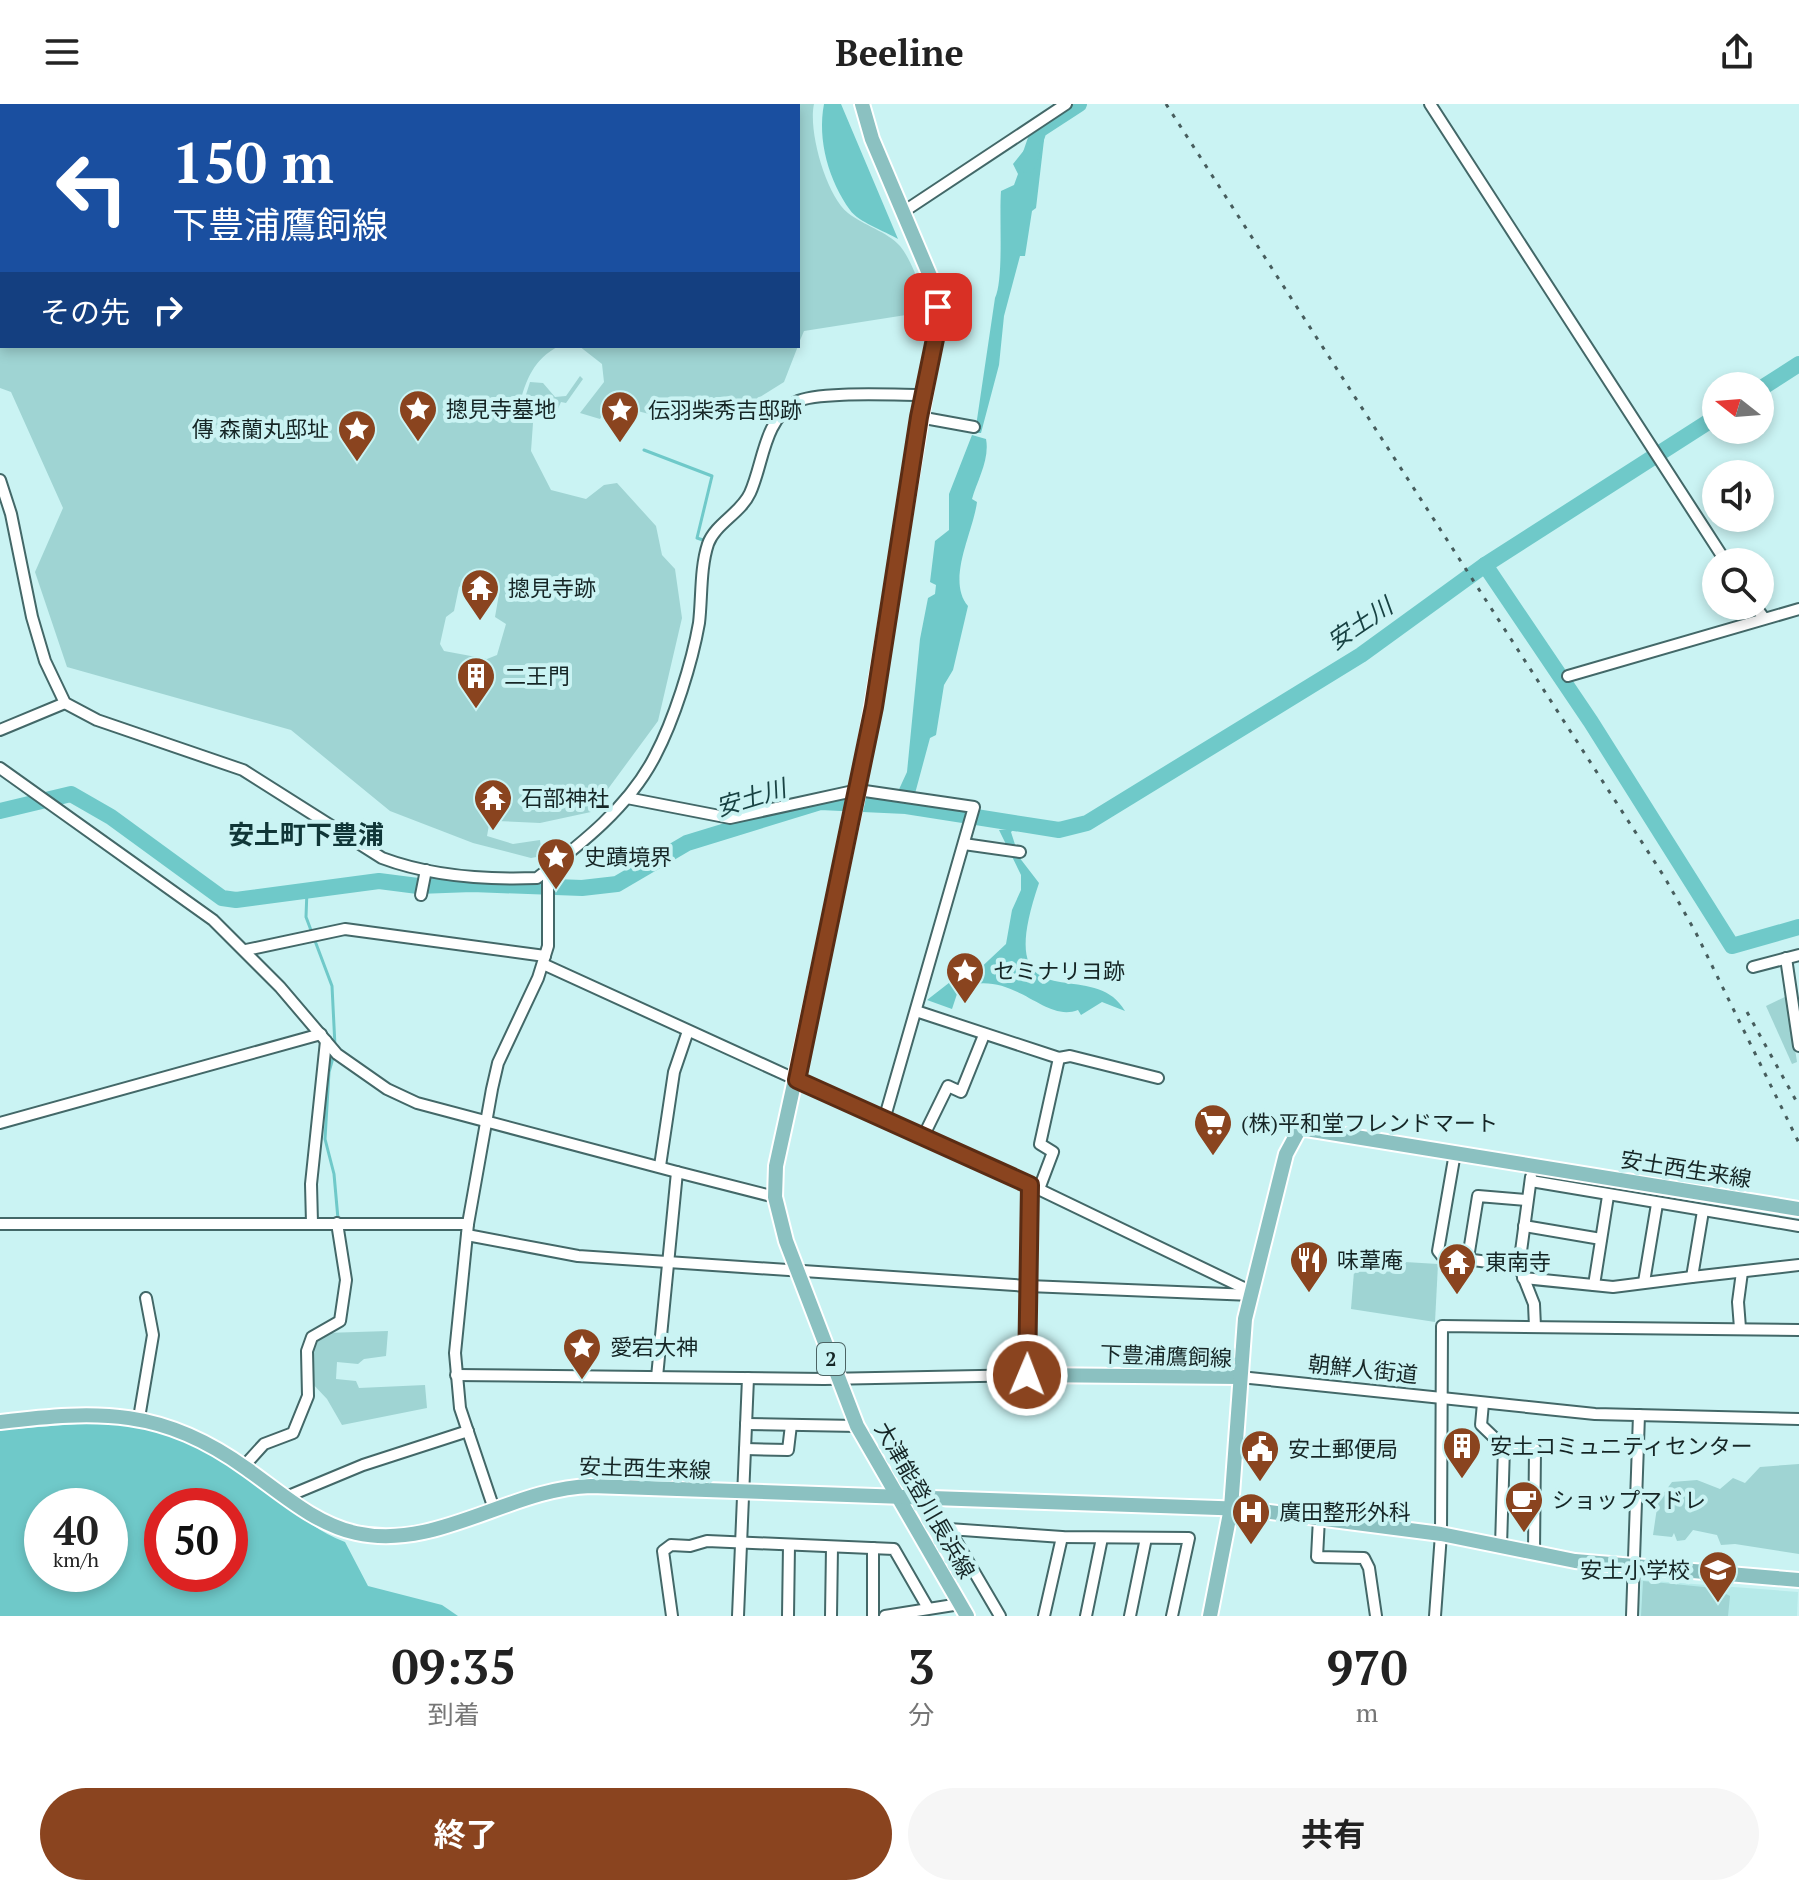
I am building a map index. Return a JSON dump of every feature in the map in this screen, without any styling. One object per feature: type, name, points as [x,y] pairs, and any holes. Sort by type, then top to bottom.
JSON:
[{"type":"main road","name":"大津能登川長浜線","points":[[862,104],[872,139],[933,283],[938,307],[936,334],[919,417],[856,800],[776,1166],[775,1197],[797,1269],[857,1426],[963,1610]]},
{"type":"main road","points":[[797,1080],[1035,1187],[1028,1286],[1027,1375]]},
{"type":"main road","name":"安土西生来線","points":[[1252,1295],[1286,1154],[1300,1128],[1455,1153],[1532,1174],[1567,1172],[1799,1209]]},
{"type":"main road","points":[[1240,1377],[1245,1319],[1252,1295]]},
{"type":"main road","name":"下豊浦鷹飼線","points":[[1027,1375],[1240,1377],[1231,1508]]},
{"type":"main road","name":"安土西生来線","points":[[0,1422],[102,1413],[139,1418],[208,1442],[317,1519],[356,1533],[386,1536],[417,1533],[560,1487],[1231,1508]]},
{"type":"main road","points":[[1210,1616],[1231,1508],[1441,1534],[1575,1561],[1799,1580]]},
{"type":"street","points":[[903,212],[1066,104]]},
{"type":"street","points":[[1430,104],[1717,548]]},
{"type":"street","points":[[0,480],[14,526],[36,632],[65,703],[97,720],[243,770],[382,858],[424,875],[537,878],[548,873],[627,798],[666,735],[698,625],[709,543],[746,500],[767,438],[782,415],[790,406],[809,398],[923,395]]},
{"type":"street","points":[[919,417],[974,427]]},
{"type":"street","points":[[1774,615],[1799,609]]},
{"type":"street","points":[[1568,676],[1757,620]]},
{"type":"street","points":[[0,730],[65,703]]},
{"type":"street","points":[[0,768],[42,795],[213,920],[246,950],[329,1044],[387,1089],[417,1103],[775,1197]]},
{"type":"street","points":[[627,798],[730,818],[890,795],[974,807],[884,1120]]},
{"type":"street","points":[[964,844],[1015,851]]},
{"type":"street","points":[[494,1509],[468,1431],[456,1375],[455,1353],[468,1230],[485,1120],[498,1063],[544,960],[548,873]]},
{"type":"street","points":[[421,895],[424,875]]},
{"type":"street","points":[[246,950],[345,929],[544,960],[688,1031],[797,1080]]},
{"type":"street","points":[[1753,967],[1799,955]]},
{"type":"street","points":[[1786,958],[1799,1046]]},
{"type":"street","points":[[916,1011],[1059,1058],[1070,1056],[1158,1078]]},
{"type":"street","points":[[660,1166],[674,1072],[688,1031]]},
{"type":"street","points":[[923,1137],[948,1086],[961,1092],[984,1035]]},
{"type":"street","points":[[0,1123],[329,1044]]},
{"type":"street","points":[[312,1223],[311,1184],[329,1044]]},
{"type":"street","points":[[1059,1058],[1040,1144],[1053,1152],[1035,1187],[1248,1290],[1252,1295]]},
{"type":"street","points":[[1455,1153],[1438,1251],[1442,1256],[1519,1266]]},
{"type":"street","points":[[657,1377],[677,1172]]},
{"type":"street","points":[[1535,1327],[1534,1304],[1519,1266],[1532,1174],[1608,1196],[1799,1226]]},
{"type":"street","points":[[1468,1258],[1478,1196],[1527,1200]]},
{"type":"street","points":[[1594,1285],[1608,1196]]},
{"type":"street","points":[[1644,1282],[1657,1204]]},
{"type":"street","points":[[1692,1277],[1703,1211]]},
{"type":"street","points":[[244,1466],[264,1444],[293,1433],[308,1396],[307,1351],[312,1337],[340,1321],[346,1280],[337,1223]]},
{"type":"street","points":[[0,1224],[337,1223],[468,1230],[578,1256],[1028,1286],[1252,1295]]},
{"type":"street","points":[[1524,1226],[1601,1239]]},
{"type":"street","points":[[1523,1278],[1613,1287],[1799,1265]]},
{"type":"street","points":[[1740,1328],[1738,1302],[1742,1272]]},
{"type":"street","points":[[139,1418],[153,1335],[146,1298]]},
{"type":"street","points":[[1799,1330],[1442,1326],[1442,1397],[1639,1415],[1799,1419]]},
{"type":"street","points":[[456,1375],[748,1378],[1027,1375]]},
{"type":"street","name":"朝鮮人街道","points":[[1240,1377],[1442,1397],[1441,1534],[1435,1616]]},
{"type":"street","points":[[738,1616],[748,1378]]},
{"type":"street","points":[[1483,1403],[1481,1425],[1504,1447],[1535,1449],[1534,1552]]},
{"type":"street","points":[[1632,1616],[1639,1415]]},
{"type":"street","points":[[746,1424],[857,1426]]},
{"type":"street","points":[[745,1449],[788,1450],[791,1425]]},
{"type":"street","points":[[286,1497],[363,1465],[468,1431]]},
{"type":"street","points":[[1501,1546],[1504,1447]]},
{"type":"street","points":[[1319,1518],[1317,1557],[1364,1558],[1369,1568],[1376,1616]]},
{"type":"street","points":[[1000,1616],[949,1529],[1062,1537],[1189,1538],[1172,1616]]},
{"type":"street","points":[[1044,1616],[1062,1537]]},
{"type":"street","points":[[1086,1616],[1102,1538]]},
{"type":"street","points":[[1130,1616],[1146,1538]]},
{"type":"street","points":[[672,1616],[663,1551],[671,1545],[690,1546],[707,1541],[894,1549],[928,1608]]},
{"type":"street","points":[[788,1616],[789,1545]]},
{"type":"street","points":[[831,1616],[832,1547]]},
{"type":"street","points":[[873,1548],[873,1616]]},
{"type":"street","points":[[885,1616],[928,1608],[963,1610]]},
{"type":"shaded area","points":[[800,104],[814,104],[816,146],[833,192],[848,213],[900,246],[923,291],[906,315],[804,331],[800,340]]},
{"type":"shaded area","points":[[824,104],[841,104],[898,239],[859,218],[843,199],[826,160],[822,132]]},
{"type":"shaded area","points":[[1037,134],[1044,140],[1036,208],[1032,211],[1025,256],[1020,256],[1004,316],[999,365],[981,433],[975,433],[998,289],[1001,191],[1014,185],[1018,174],[1013,164]]},
{"type":"shaded area","points":[[0,348],[555,348],[532,371],[519,406],[533,423],[531,451],[551,490],[586,499],[604,485],[617,483],[656,526],[662,555],[675,569],[682,618],[658,721],[591,812],[540,823],[497,821],[495,826],[489,825],[487,836],[513,844],[540,840],[542,856],[531,858],[473,843],[390,811],[291,730],[67,667],[35,572],[63,508],[11,392],[0,388]],"holes":[[[465,582],[500,588],[495,617],[506,624],[497,655],[487,659],[444,651],[440,644],[446,617],[454,611],[459,587]]]},
{"type":"shaded area","points":[[582,348],[797,348],[784,382],[749,404],[721,404],[685,396],[657,416],[610,404],[600,419],[580,413],[604,382],[602,364]]},
{"type":"shaded area","points":[[580,376],[583,379],[566,403],[561,402],[556,413],[527,405],[524,401],[530,382],[543,383],[555,397],[566,396]]},
{"type":"shaded area","points":[[972,435],[986,439],[987,447],[972,499],[977,502],[975,514],[960,570],[962,595],[968,606],[953,670],[944,685],[936,735],[930,738],[913,801],[895,798],[907,772],[920,639],[928,598],[935,594],[936,585],[930,582],[935,541],[949,530],[949,494]]},
{"type":"shaded area","points":[[1014,829],[1011,832],[1019,857],[1039,883],[1027,928],[1027,956],[1036,972],[1051,980],[1091,987],[1110,995],[1125,1011],[1102,1002],[1081,1015],[1078,1010],[1052,1010],[1012,989],[978,983],[959,988],[952,1009],[927,1000],[963,972],[974,974],[1006,944],[1012,910],[1021,890],[1021,875],[999,830]]},
{"type":"shaded area","points":[[1787,996],[1797,1062],[1792,1064],[1766,1006]]},
{"type":"shaded area","points":[[1355,1259],[1438,1264],[1435,1322],[1351,1309]]},
{"type":"shaded area","points":[[388,1331],[386,1356],[364,1359],[358,1364],[337,1362],[336,1379],[356,1381],[359,1388],[425,1385],[427,1408],[342,1425],[327,1399],[310,1381],[309,1353],[313,1339],[325,1333]]},
{"type":"shaded area","points":[[103,1422],[147,1429],[206,1451],[263,1487],[312,1525],[345,1542],[368,1586],[442,1605],[458,1616],[0,1616],[0,1430]]},
{"type":"shaded area","points":[[1799,1464],[1799,1554],[1735,1544],[1721,1545],[1717,1535],[1693,1530],[1685,1540],[1677,1541],[1674,1533],[1672,1537],[1653,1535],[1658,1501],[1672,1482],[1697,1480],[1720,1489],[1733,1478],[1745,1483],[1760,1467]]},
{"type":"shaded area","name":"安土小学校","points":[[1641,1580],[1798,1592],[1797,1616],[1638,1616]]},
{"type":"shaded area","points":[[1643,1581],[1714,1588],[1730,1596],[1728,1616],[1641,1616]]},
{"type":"waterway","points":[[1027,165],[1039,130],[1079,104]]},
{"type":"waterway","points":[[1774,380],[1799,364]]},
{"type":"waterway","name":"安土川","points":[[0,811],[71,794],[111,817],[222,898],[236,900],[379,881],[418,886],[472,884],[582,888],[617,884],[687,843],[820,802],[906,806],[1059,830],[1087,823],[1361,655],[1485,565],[1702,426]]},
{"type":"waterway","points":[[644,450],[712,476],[697,538],[706,541]]},
{"type":"waterway","points":[[1485,565],[1591,722],[1732,946],[1799,927]]},
{"type":"waterway","points":[[307,890],[306,917],[332,986],[335,1046]]},
{"type":"waterway","points":[[334,1054],[329,1072],[325,1139],[334,1174],[338,1219]]},
{"type":"railway","points":[[1166,104],[1665,878],[1696,933],[1799,1143]]},
{"type":"railway","points":[[1747,1012],[1799,1106]]},
{"type":"place","name":"摠見寺墓地","points":[[418,443]]},
{"type":"place","name":"伝羽柴秀吉邸跡","points":[[620,444]]},
{"type":"place","name":"傳 森蘭丸邸址","points":[[357,463]]},
{"type":"place","name":"摠見寺跡","points":[[480,622]]},
{"type":"place","name":"二王門","points":[[476,710]]},
{"type":"place","name":"石部神社","points":[[493,832]]},
{"type":"place","name":"史蹟境界","points":[[556,891]]},
{"type":"place","name":"セミナリヨ跡","points":[[965,1005]]},
{"type":"place","name":"(株)平和堂フレンドマート","points":[[1213,1157]]},
{"type":"place","name":"味葦庵","points":[[1309,1294]]},
{"type":"place","name":"東南寺","points":[[1457,1296]]},
{"type":"place","name":"愛宕大神","points":[[582,1381]]},
{"type":"place","name":"安土コミュニティセンター","points":[[1462,1480]]},
{"type":"place","name":"安土郵便局","points":[[1260,1483]]},
{"type":"place","name":"ショップマドレ","points":[[1524,1534]]},
{"type":"place","name":"廣田整形外科","points":[[1251,1546]]},
{"type":"place","name":"安土小学校","points":[[1718,1604]]},
{"type":"district","name":"安土町下豊浦","points":[[306,835]]},
{"type":"route","points":[[938,307],[874,707],[797,1080],[1030,1185],[1027,1375]]}]
